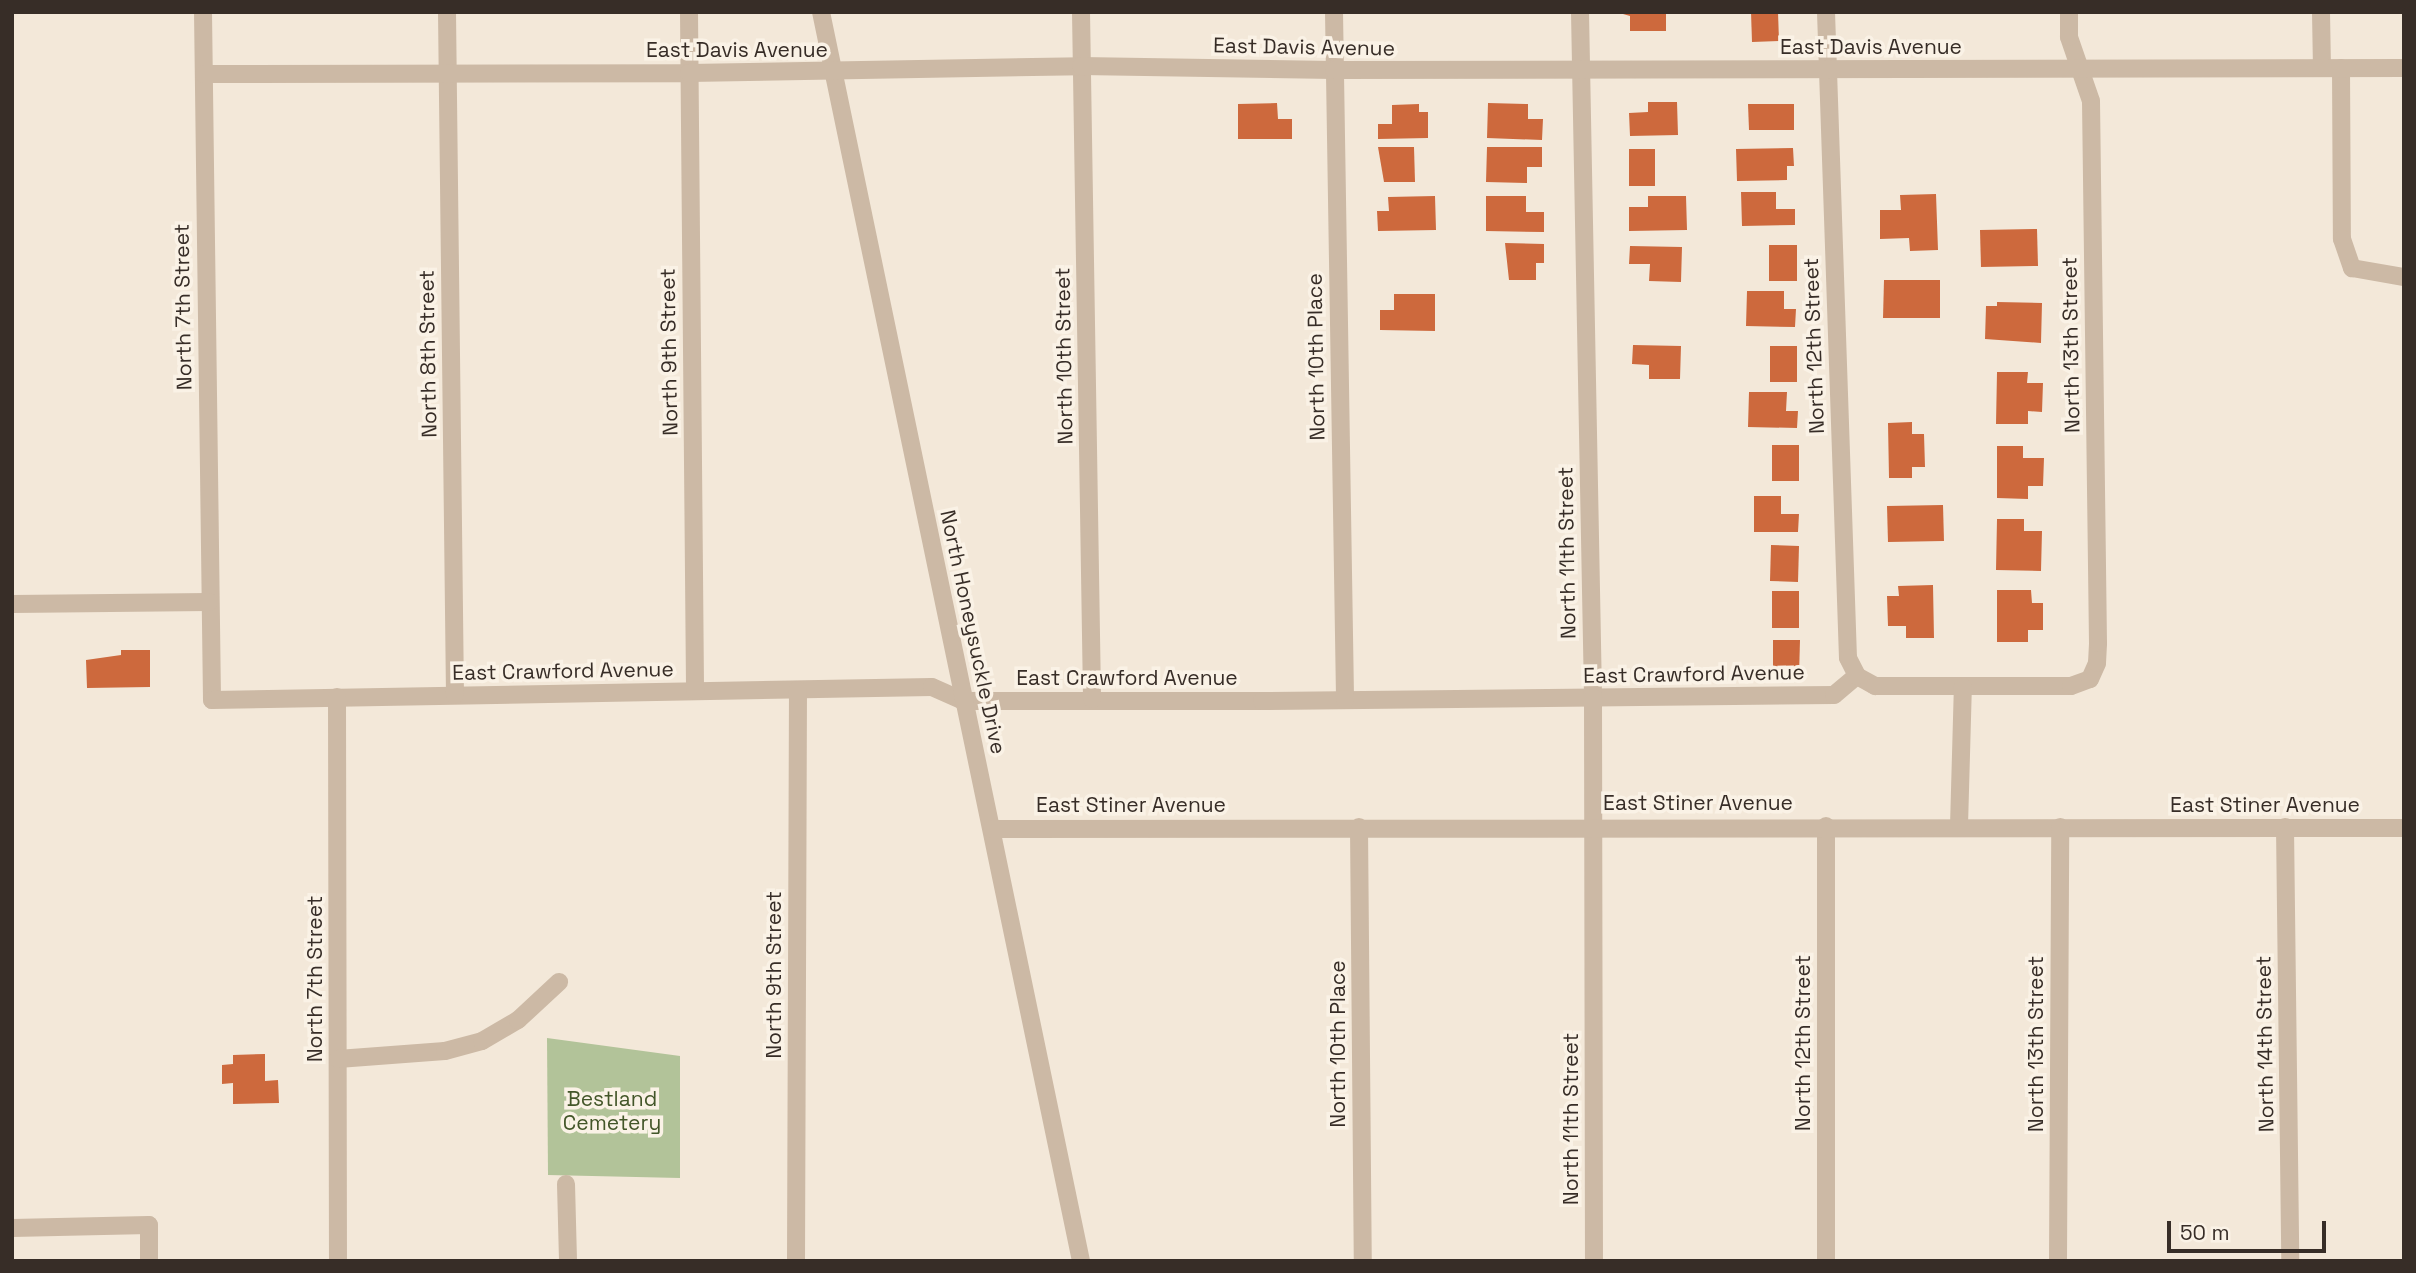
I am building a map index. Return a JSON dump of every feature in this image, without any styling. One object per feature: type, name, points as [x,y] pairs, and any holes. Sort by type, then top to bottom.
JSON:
[{"type":"street","name":"North 7th Street","points":[[203,12],[209,602]]},
{"type":"street","name":"North 8th Street","points":[[447,12],[456,695]]},
{"type":"street","name":"North 9th Street","points":[[689,12],[695,691]]},
{"type":"street","name":"North Honeysuckle Drive","points":[[821,12],[1081,1261]]},
{"type":"street","name":"North 10th Street","points":[[1081,12],[1092,699]]},
{"type":"street","name":"North 10th Place","points":[[1334,12],[1345,700]]},
{"type":"street","name":"North 11th Street","points":[[1580,12],[1593,698],[1594,1261]]},
{"type":"street","name":"North 12th Street","points":[[1826,12],[1848,658],[1857,676]]},
{"type":"street","name":"North 13th Street","points":[[1963,687],[2071,686],[2090,679],[2097,663],[2091,101],[2069,37],[2069,12]]},
{"type":"street","points":[[2321,12],[2322,68]]},
{"type":"street","name":"East Davis Avenue","points":[[204,74],[833,72],[1082,66],[1334,71],[2404,68]]},
{"type":"street","points":[[2341,68],[2342,239],[2352,268],[2404,276]]},
{"type":"street","points":[[12,604],[209,602]]},
{"type":"street","name":"East Crawford Avenue","points":[[209,602],[212,699],[932,687],[963,701],[1834,695],[1857,676]]},
{"type":"street","points":[[1857,676],[1875,686],[1963,687],[1959,826]]},
{"type":"street","name":"North 9th Street","points":[[796,1261],[798,690]]},
{"type":"street","name":"North 7th Street","points":[[337,697],[338,1261]]},
{"type":"street","name":"East Stiner Avenue","points":[[992,829],[1594,825],[2404,828]]},
{"type":"street","name":"North 12th Street","points":[[1826,826],[1826,1261]]},
{"type":"street","name":"North 10th Place","points":[[1359,827],[1363,1261]]},
{"type":"street","name":"North 13th Street","points":[[2058,1261],[2060,827]]},
{"type":"street","name":"North 14th Street","points":[[2285,827],[2290,1261]]},
{"type":"street","points":[[338,1059],[445,1051],[482,1041],[518,1020],[559,982]]},
{"type":"street","points":[[566,1184],[568,1261]]},
{"type":"street","points":[[12,1228],[149,1225],[149,1261]]},
{"type":"green space","name":"Bestland Cemetery","points":[[547,1038],[680,1056],[680,1178],[548,1175]]},
{"type":"building","points":[[1616,12],[1666,12],[1666,31],[1630,31],[1630,16]]},
{"type":"building","points":[[1751,12],[1778,12],[1779,41],[1752,42]]},
{"type":"building","points":[[1648,102],[1677,102],[1678,135],[1630,136],[1629,113],[1648,112]]},
{"type":"building","points":[[1277,103],[1278,119],[1292,119],[1292,139],[1238,139],[1238,104]]},
{"type":"building","points":[[1488,103],[1528,104],[1528,119],[1543,119],[1542,140],[1487,138]]},
{"type":"building","points":[[1419,104],[1419,112],[1428,112],[1428,138],[1378,139],[1378,124],[1392,124],[1392,105]]},
{"type":"building","points":[[1748,104],[1794,104],[1794,130],[1749,130]]},
{"type":"building","points":[[1378,147],[1414,147],[1415,182],[1384,182]]},
{"type":"building","points":[[1487,147],[1542,147],[1542,167],[1527,167],[1527,183],[1486,182]]},
{"type":"building","points":[[1793,148],[1794,166],[1787,166],[1787,180],[1737,181],[1736,149]]},
{"type":"building","points":[[1629,149],[1655,149],[1655,186],[1629,186]]},
{"type":"building","points":[[1741,192],[1776,192],[1776,209],[1795,209],[1795,225],[1742,226]]},
{"type":"building","points":[[1936,194],[1938,250],[1910,251],[1909,238],[1880,239],[1880,210],[1901,210],[1900,195]]},
{"type":"building","points":[[1435,196],[1436,230],[1378,231],[1377,211],[1389,211],[1388,197]]},
{"type":"building","points":[[1486,196],[1526,196],[1526,212],[1544,212],[1544,232],[1486,231]]},
{"type":"building","points":[[1648,196],[1686,196],[1687,230],[1629,231],[1629,207],[1648,207]]},
{"type":"building","points":[[2037,229],[2038,266],[1981,267],[1980,230]]},
{"type":"building","points":[[1505,243],[1544,244],[1544,263],[1536,263],[1536,280],[1509,280]]},
{"type":"building","points":[[1769,245],[1797,245],[1797,281],[1769,281]]},
{"type":"building","points":[[1630,246],[1682,247],[1681,282],[1649,281],[1650,264],[1629,264]]},
{"type":"building","points":[[1884,280],[1940,280],[1940,318],[1883,318]]},
{"type":"building","points":[[1747,291],[1784,291],[1784,309],[1796,309],[1795,327],[1746,326]]},
{"type":"building","points":[[1394,294],[1435,294],[1435,331],[1380,330],[1380,310],[1394,310]]},
{"type":"building","points":[[1997,302],[2042,303],[2041,343],[1985,339],[1986,306],[1997,306]]},
{"type":"building","points":[[1633,345],[1681,346],[1680,379],[1649,379],[1649,365],[1632,364]]},
{"type":"building","points":[[1770,346],[1797,346],[1797,382],[1770,382]]},
{"type":"building","points":[[1997,372],[2028,372],[2027,383],[2043,383],[2042,412],[2028,411],[2028,424],[1996,424]]},
{"type":"building","points":[[1749,392],[1787,392],[1786,411],[1798,411],[1797,428],[1748,427]]},
{"type":"building","points":[[1912,422],[1912,434],[1924,434],[1925,467],[1912,467],[1912,478],[1889,478],[1888,423]]},
{"type":"building","points":[[1772,445],[1799,445],[1799,481],[1772,481]]},
{"type":"building","points":[[1997,446],[2023,446],[2023,458],[2044,458],[2043,486],[2028,486],[2028,499],[1997,498]]},
{"type":"building","points":[[1754,496],[1781,496],[1781,514],[1799,514],[1798,532],[1754,532]]},
{"type":"building","points":[[1943,505],[1944,541],[1888,542],[1887,506]]},
{"type":"building","points":[[1997,519],[2024,519],[2024,531],[2042,531],[2041,571],[1996,570]]},
{"type":"building","points":[[1771,545],[1799,546],[1798,582],[1770,581]]},
{"type":"building","points":[[1933,585],[1934,638],[1906,638],[1906,626],[1888,626],[1887,596],[1899,596],[1898,586]]},
{"type":"building","points":[[1997,590],[2031,590],[2032,603],[2043,603],[2043,630],[2028,630],[2028,642],[1997,642]]},
{"type":"building","points":[[1772,591],[1799,591],[1799,628],[1772,628]]},
{"type":"building","points":[[1773,640],[1800,640],[1799,676],[1773,676]]},
{"type":"building","points":[[121,650],[150,650],[150,687],[87,688],[86,660],[121,655]]},
{"type":"building","points":[[265,1054],[265,1081],[278,1080],[279,1103],[233,1104],[233,1083],[222,1084],[222,1065],[233,1064],[233,1055]]}]
